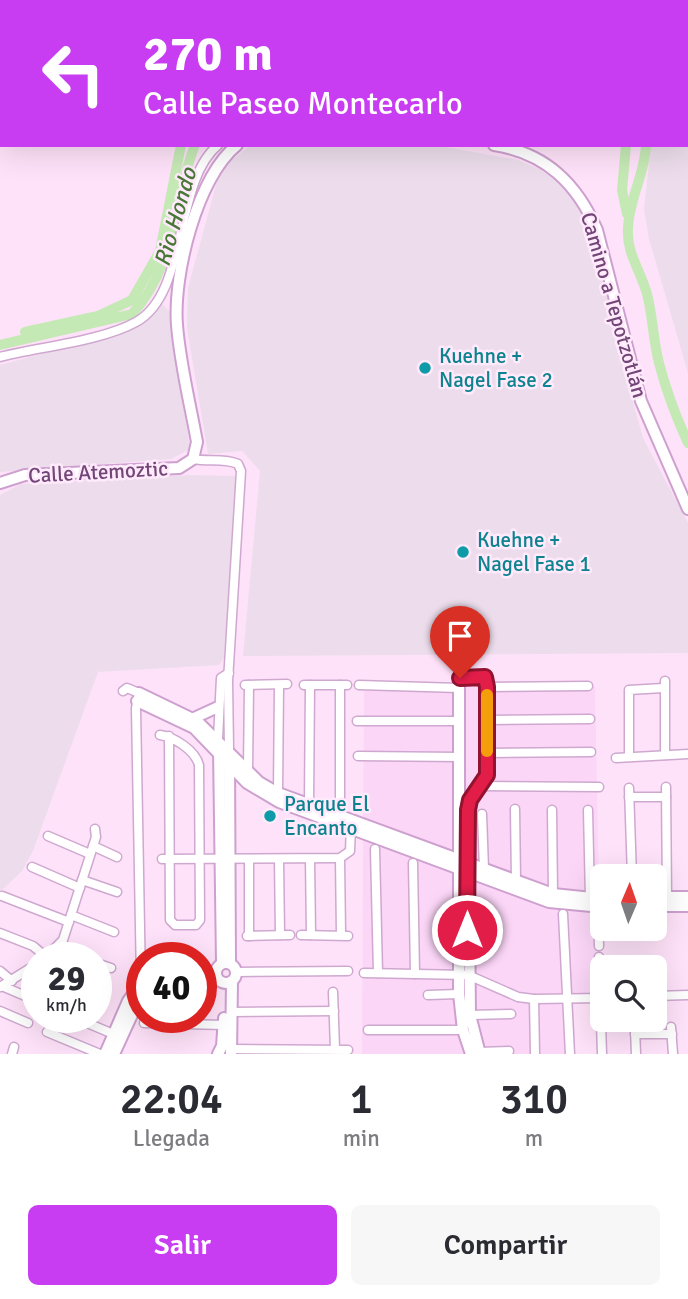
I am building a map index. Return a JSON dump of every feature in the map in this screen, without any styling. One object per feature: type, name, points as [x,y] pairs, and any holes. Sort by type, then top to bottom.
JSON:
[{"type":"street","points":[[0,357],[124,328],[149,312],[157,301],[178,245],[202,162],[216,147]]},
{"type":"street","points":[[218,1054],[224,1025],[224,751],[241,471],[238,464],[232,461],[211,463],[193,459],[197,442],[177,324],[180,274],[200,200],[211,173],[235,147]]},
{"type":"street","name":"Camino a Tepotzotlán","points":[[502,147],[548,164],[576,189],[586,206],[597,230],[641,401],[688,509]]},
{"type":"street","name":"Calle Atemoztic","points":[[0,483],[25,475],[179,468],[193,459]]},
{"type":"street","points":[[218,739],[220,682],[229,673]]},
{"type":"street","points":[[463,866],[468,806],[487,775],[487,687],[486,679],[481,676],[463,676],[459,688],[463,975],[477,1053]]},
{"type":"street","points":[[248,771],[246,685],[283,685],[278,793]]},
{"type":"street","points":[[166,859],[340,858],[349,851],[344,685],[307,685],[309,804]]},
{"type":"street","points":[[359,685],[459,688]]},
{"type":"street","points":[[629,756],[629,690],[664,685],[665,755]]},
{"type":"street","points":[[487,687],[588,686]]},
{"type":"street","points":[[138,697],[183,720],[278,793],[560,902],[590,903]]},
{"type":"street","points":[[138,697],[198,722],[218,739],[229,763],[247,783],[279,802],[347,821]]},
{"type":"street","points":[[138,697],[143,860],[142,942]]},
{"type":"street","points":[[198,722],[218,711]]},
{"type":"street","points":[[487,720],[590,719]]},
{"type":"street","points":[[357,721],[459,721]]},
{"type":"street","points":[[164,736],[198,759],[198,924],[170,923],[166,859],[164,736]]},
{"type":"street","points":[[487,753],[591,752]]},
{"type":"street","points":[[616,758],[688,754]]},
{"type":"street","points":[[358,757],[460,757]]},
{"type":"street","points":[[224,859],[229,763]]},
{"type":"street","points":[[229,793],[247,783]]},
{"type":"street","points":[[480,786],[600,787]]},
{"type":"street","points":[[666,787],[667,864]]},
{"type":"street","points":[[632,864],[629,793],[666,797]]},
{"type":"street","points":[[515,809],[516,881]]},
{"type":"street","points":[[552,810],[570,1054]]},
{"type":"street","points":[[589,810],[594,864]]},
{"type":"street","points":[[482,814],[484,869]]},
{"type":"street","points":[[59,942],[70,919],[92,850],[95,829]]},
{"type":"street","points":[[48,836],[117,857]]},
{"type":"street","points":[[375,849],[378,973]]},
{"type":"street","points":[[310,859],[306,935],[345,936],[340,858]]},
{"type":"street","points":[[249,859],[247,936],[290,935]]},
{"type":"street","points":[[279,859],[280,935]]},
{"type":"street","points":[[413,863],[415,974]]},
{"type":"street","points":[[463,866],[484,869],[560,902]]},
{"type":"street","points":[[32,867],[81,884],[117,892]]},
{"type":"street","points":[[2,896],[114,932]]},
{"type":"street","points":[[667,897],[688,897]]},
{"type":"street","points":[[667,906],[688,906]]},
{"type":"street","points":[[0,933],[23,942]]},
{"type":"street","points":[[599,942],[599,946]]},
{"type":"street","points":[[0,971],[12,981]]},
{"type":"street","points":[[217,974],[348,971]]},
{"type":"street","points":[[217,972],[225,973]]},
{"type":"street","points":[[225,973],[231,1052],[348,1050]]},
{"type":"street","points":[[363,973],[463,975],[518,997],[590,998]]},
{"type":"street","points":[[1,987],[21,975]]},
{"type":"street","points":[[463,975],[459,994],[463,1030],[477,1053]]},
{"type":"street","points":[[1,987],[21,995]]},
{"type":"street","points":[[333,992],[335,1049]]},
{"type":"street","points":[[428,995],[459,994]]},
{"type":"street","points":[[667,996],[688,995]]},
{"type":"street","points":[[534,999],[535,1054]]},
{"type":"street","points":[[0,1011],[21,1021]]},
{"type":"street","points":[[230,1012],[334,1011]]},
{"type":"street","points":[[470,1015],[510,1014]]},
{"type":"street","points":[[50,1033],[102,1054],[117,1036],[126,1017]]},
{"type":"street","points":[[217,1025],[224,1025]]},
{"type":"street","points":[[368,1030],[463,1030]]},
{"type":"street","points":[[636,1054],[635,1031],[671,1031],[673,1054]]},
{"type":"street","points":[[602,1032],[602,1054]]},
{"type":"street","points":[[110,1033],[117,1036]]},
{"type":"street","points":[[114,1054],[117,1036]]},
{"type":"street","points":[[477,1053],[509,1051]]},
{"type":"shaded area","points":[[248,147],[444,147],[518,160],[541,170],[572,193],[586,219],[600,264],[614,334],[643,438],[688,523],[688,653],[243,656],[260,471],[242,451],[208,454],[187,328],[188,288],[217,181],[229,162]]},
{"type":"shaded area","points":[[651,147],[688,147],[688,373],[649,239],[644,209]]},
{"type":"shaded area","points":[[161,303],[170,312],[190,449],[171,459],[0,472],[0,365],[130,330],[149,319]]},
{"type":"shaded area","points":[[188,475],[236,476],[224,658],[219,665],[98,672],[33,851],[22,871],[0,892],[0,495],[21,484]]},
{"type":"shaded area","points":[[364,686],[595,687],[598,864],[590,864],[590,942],[600,942],[600,955],[590,955],[590,999],[569,1000],[572,1054],[362,1054]]},
{"type":"waterway","points":[[25,332],[98,316],[132,300],[160,251],[181,147]]},
{"type":"waterway","name":"Rio Hondo","points":[[0,345],[132,314],[147,295],[166,254],[194,147]]},
{"type":"waterway","points":[[626,147],[622,190],[627,214]]},
{"type":"waterway","name":"Rio Hondo","points":[[646,147],[629,217],[628,237],[647,294],[662,373],[688,443]]},
{"type":"slow traffic","points":[[487,695],[487,751]]},
{"type":"place","name":"Kuehne + Nagel Fase 2","points":[[425,368]]},
{"type":"place","name":"Kuehne + Nagel Fase 1","points":[[463,552]]},
{"type":"place","name":"Parque El Encanto","points":[[270,816]]},
{"type":"route","points":[[460,678],[485,677],[487,687],[487,775],[468,806],[467,930]]}]
